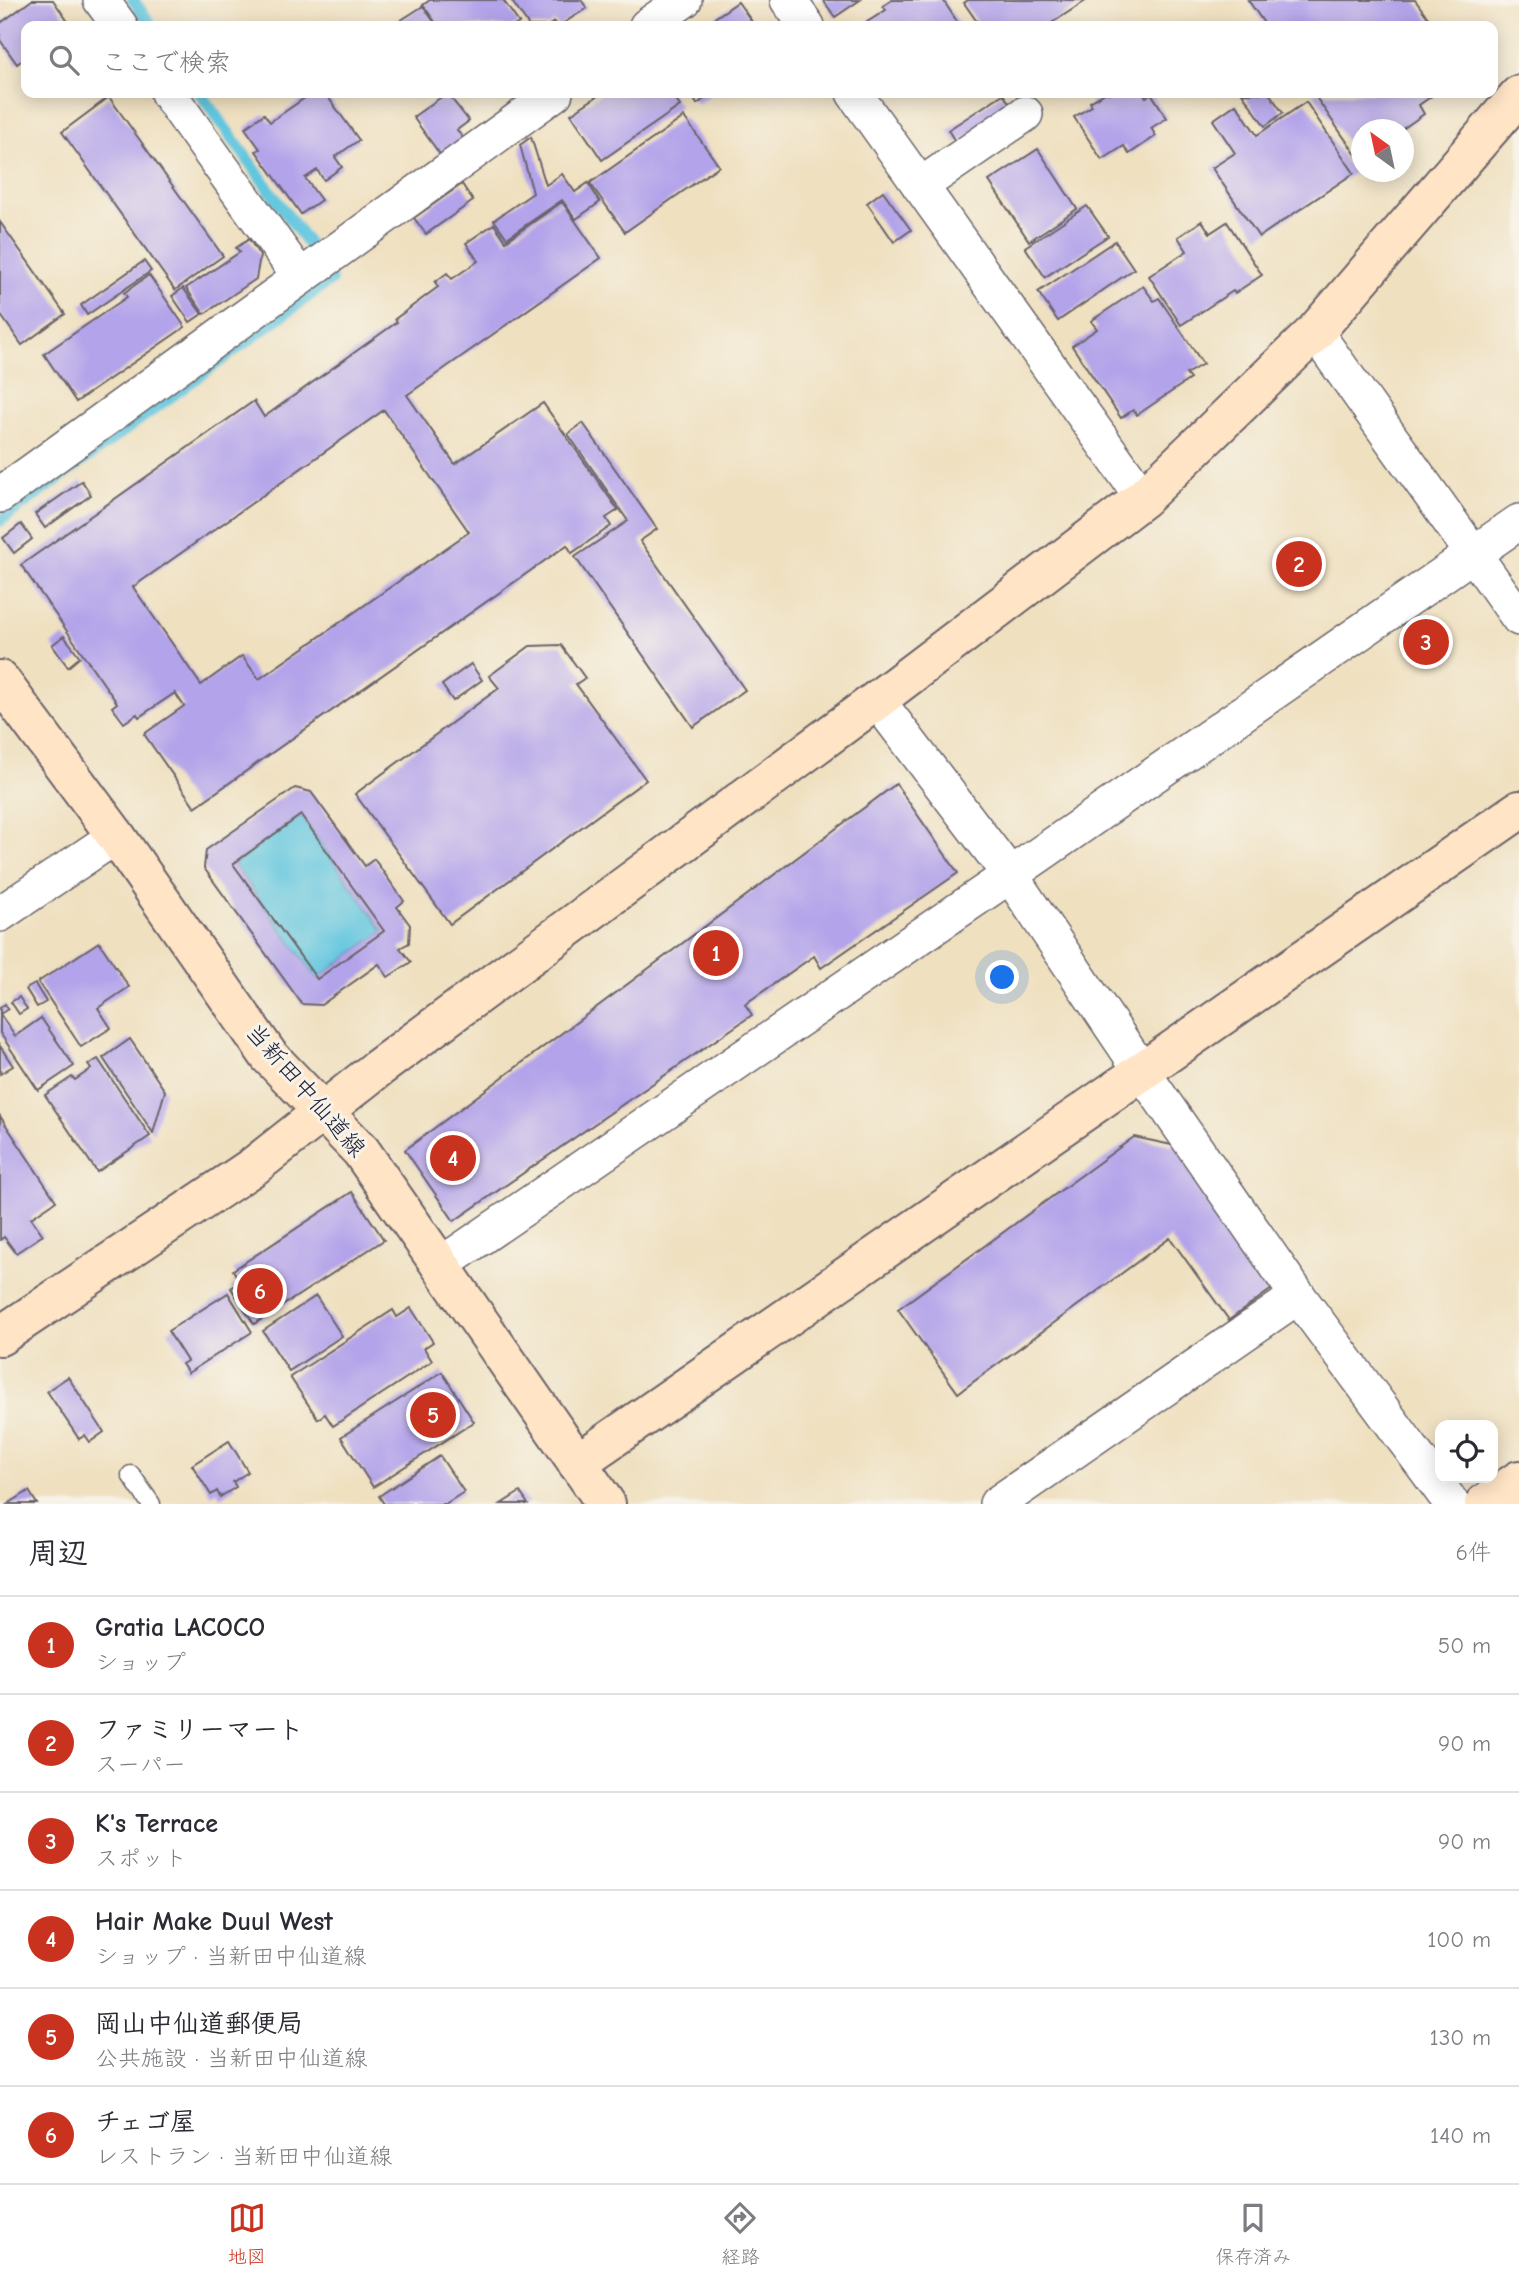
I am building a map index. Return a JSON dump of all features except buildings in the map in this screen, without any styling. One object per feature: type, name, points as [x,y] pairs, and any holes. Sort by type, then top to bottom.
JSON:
[{"type":"street","points":[[102,0],[117,21]]},
{"type":"street","points":[[654,21],[684,0]]},
{"type":"street","points":[[788,0],[803,21]]},
{"type":"street","points":[[0,1336],[254,1166],[388,1061],[877,700],[1143,498],[1315,332],[1519,94]]},
{"type":"street","points":[[172,98],[300,277]]},
{"type":"street","points":[[0,495],[548,98]]},
{"type":"street","points":[[858,98],[1143,498]]},
{"type":"street","points":[[920,186],[1025,114]]},
{"type":"street","points":[[1315,332],[1519,618]]},
{"type":"street","points":[[439,1265],[1010,875],[1519,522]]},
{"type":"street","name":"当新田中仙道線","points":[[0,680],[116,836],[269,1056],[361,1151],[606,1504]]},
{"type":"street","points":[[877,700],[1010,875],[1298,1296],[1452,1504]]},
{"type":"street","points":[[577,1464],[1519,810]]},
{"type":"street","points":[[0,915],[116,836]]},
{"type":"street","points":[[997,1504],[1298,1296]]},
{"type":"street","points":[[1485,1504],[1519,1480]]},
{"type":"lane","points":[[131,1475],[151,1504]]},
{"type":"water","points":[[301,815],[384,931],[317,979],[233,864]]},
{"type":"waterway","points":[[133,0],[148,21]]},
{"type":"waterway","points":[[204,98],[311,248]]},
{"type":"waterway","points":[[0,521],[331,280],[328,276]]},
{"type":"place","name":"ファミリーマート","points":[[1299,564]]},
{"type":"place","name":"K's Terrace","points":[[1426,642]]},
{"type":"place","name":"Gratia LACOCO","points":[[716,953]]},
{"type":"place","name":"Hair Make Duul West","points":[[453,1158]]},
{"type":"place","name":"チェゴ屋","points":[[260,1291]]},
{"type":"place","name":"岡山中仙道郵便局","points":[[433,1415]]}]
